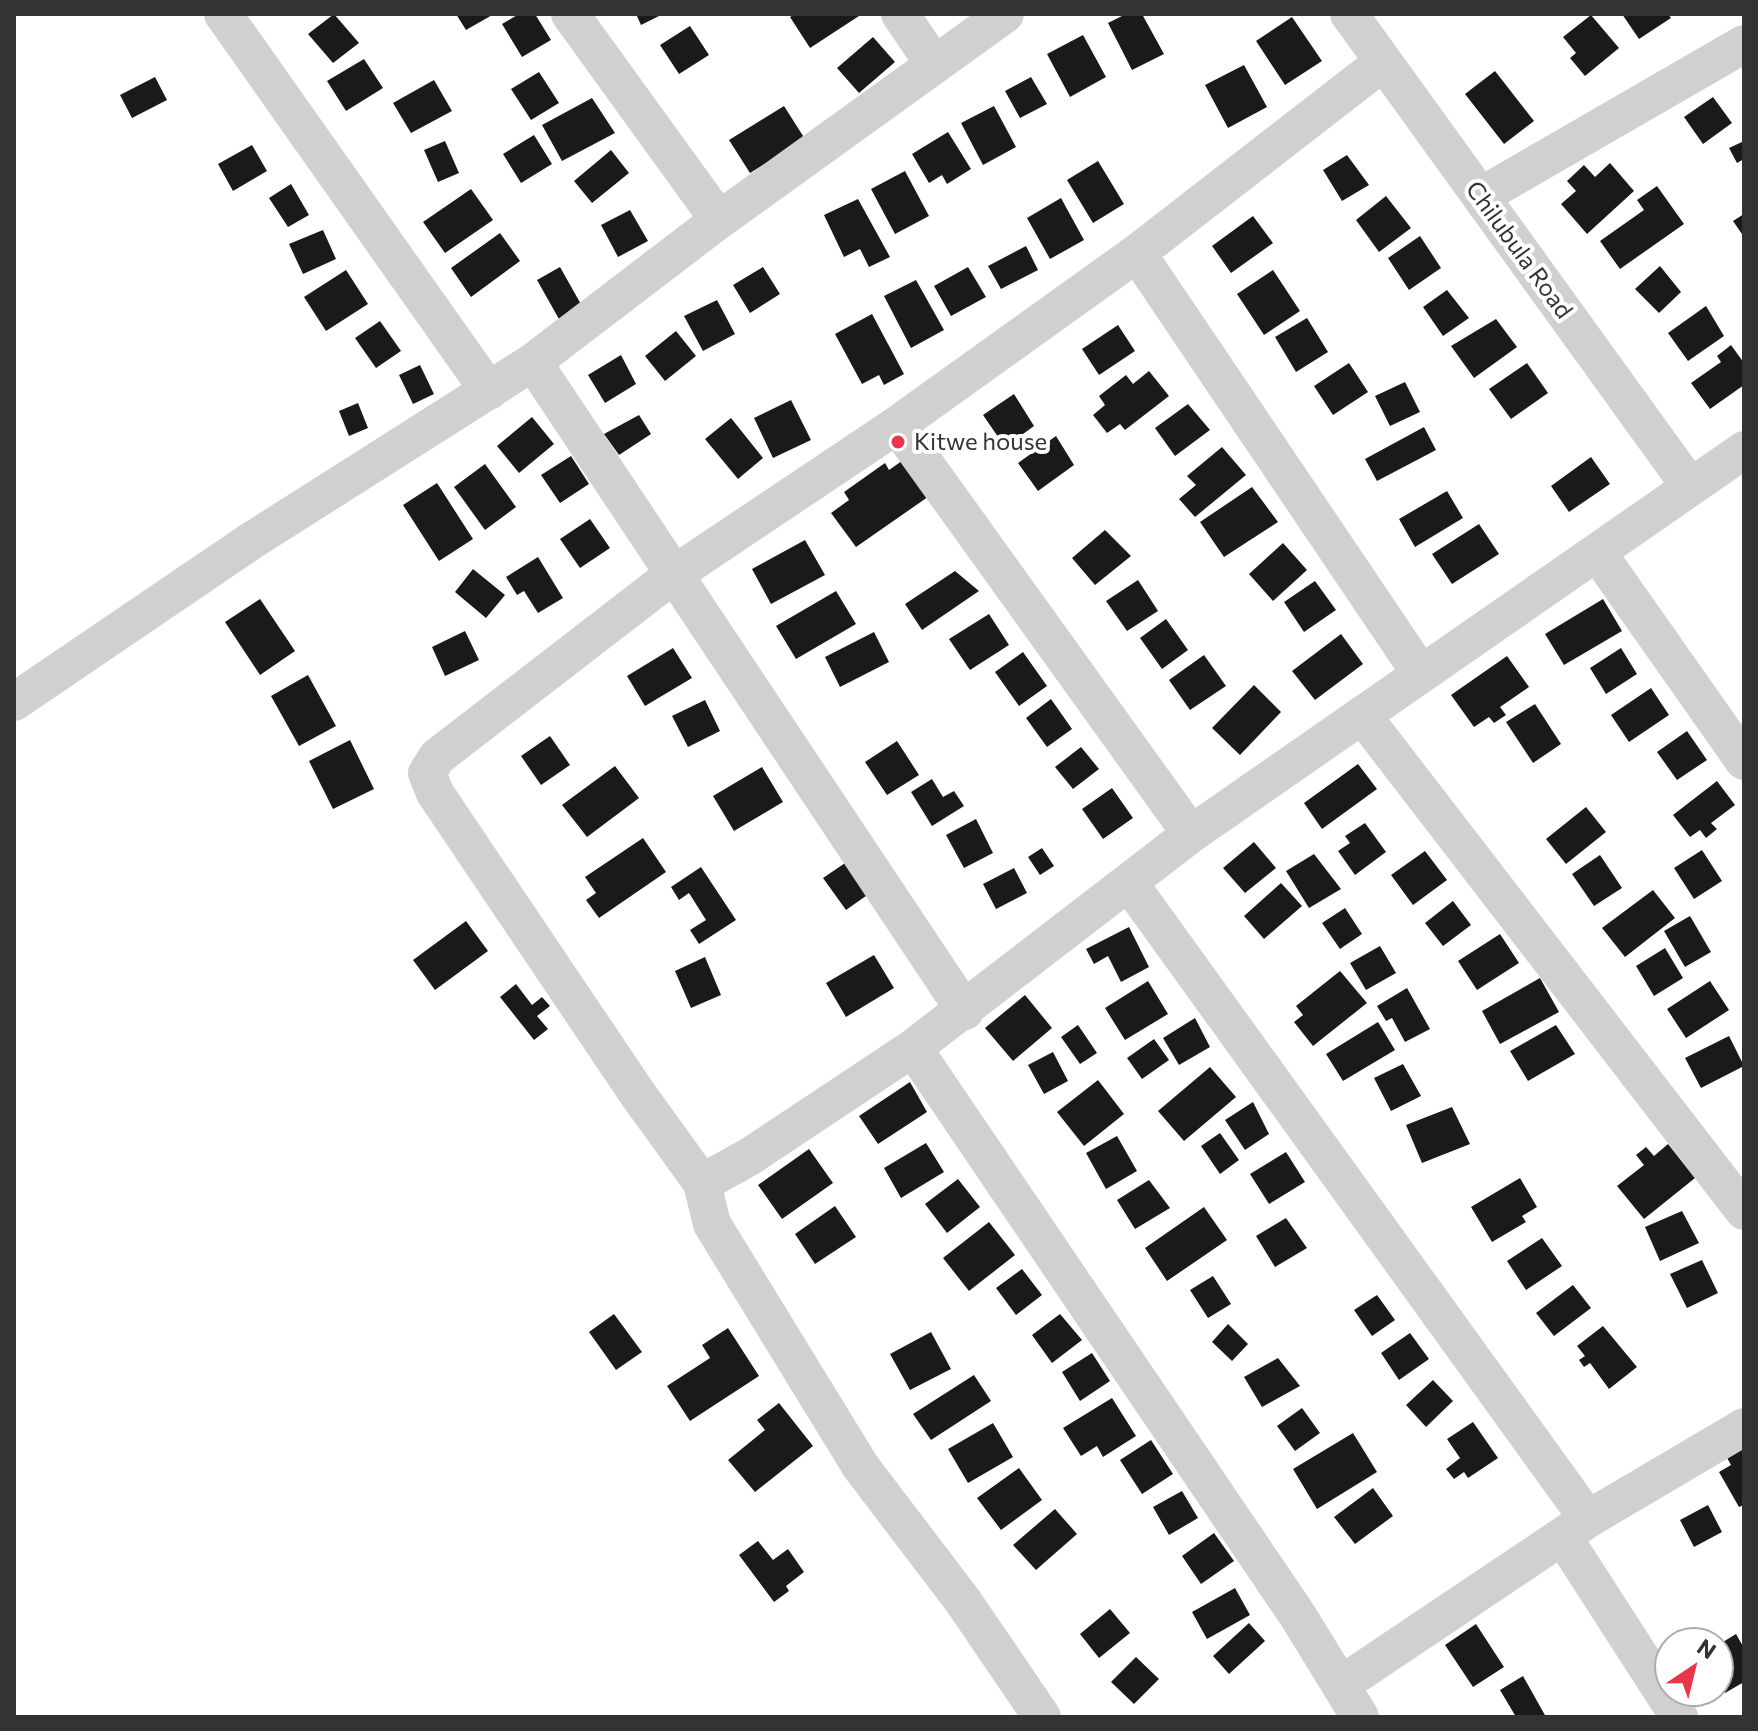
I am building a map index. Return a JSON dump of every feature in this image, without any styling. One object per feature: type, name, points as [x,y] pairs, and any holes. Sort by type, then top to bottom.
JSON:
[{"type":"street","points":[[223,14],[489,391]]},
{"type":"street","points":[[570,14],[719,220]]},
{"type":"street","points":[[900,14],[934,64]]},
{"type":"street","points":[[14,702],[251,541],[533,362],[719,220],[1005,14]]},
{"type":"street","name":"Chilubula Road","points":[[1349,14],[1689,485]]},
{"type":"street","points":[[1042,1717],[963,1601],[861,1467],[712,1224],[702,1183],[637,1093],[435,793],[427,773],[437,757],[458,737],[673,575],[897,425],[1137,253],[1382,63]]},
{"type":"street","points":[[1481,196],[1737,63]]},
{"type":"street","points":[[1137,253],[1421,674]]},
{"type":"street","points":[[533,362],[965,1011]]},
{"type":"street","points":[[897,425],[1191,834]]},
{"type":"street","points":[[702,1183],[749,1157],[913,1048],[965,1011],[1191,834],[1689,485],[1744,450]]},
{"type":"street","points":[[1597,552],[1744,761]]},
{"type":"street","points":[[1362,715],[1744,1211]]},
{"type":"street","points":[[1129,883],[1576,1528],[1679,1717]]},
{"type":"street","points":[[913,1048],[1351,1701],[1576,1528],[1744,1427]]},
{"type":"building","points":[[334,14],[359,43],[333,63],[308,34]]},
{"type":"building","points":[[456,14],[494,14],[466,30]]},
{"type":"building","points":[[519,14],[535,14],[551,40],[522,57],[502,24]]},
{"type":"building","points":[[636,14],[663,14],[641,25]]},
{"type":"building","points":[[795,14],[859,16],[810,48],[790,17]]},
{"type":"building","points":[[1126,14],[1142,14],[1164,54],[1132,70],[1108,23]]},
{"type":"building","points":[[1622,14],[1668,14],[1671,18],[1639,39]]},
{"type":"building","points":[[1591,15],[1619,48],[1585,76],[1570,58],[1576,53],[1563,37]]},
{"type":"building","points":[[1292,17],[1322,61],[1285,85],[1256,41]]},
{"type":"building","points":[[690,26],[709,55],[679,74],[660,45]]},
{"type":"building","points":[[1083,35],[1106,77],[1070,97],[1047,54]]},
{"type":"building","points":[[873,37],[895,62],[859,93],[837,68]]},
{"type":"building","points":[[364,59],[383,88],[346,111],[327,81]]},
{"type":"building","points":[[1244,65],[1267,107],[1228,128],[1205,85]]},
{"type":"building","points":[[1495,71],[1534,121],[1504,144],[1465,94]]},
{"type":"building","points":[[539,72],[559,103],[531,120],[511,89]]},
{"type":"building","points":[[155,77],[167,100],[132,118],[120,95]]},
{"type":"building","points":[[1031,77],[1047,104],[1020,118],[1005,91]]},
{"type":"building","points":[[434,80],[452,111],[411,133],[393,103]]},
{"type":"building","points":[[1713,97],[1732,123],[1703,144],[1684,117]]},
{"type":"building","points":[[592,98],[615,133],[562,161],[542,125]]},
{"type":"building","points":[[784,106],[805,139],[750,173],[729,140]]},
{"type":"building","points":[[994,106],[1016,147],[983,165],[961,123]]},
{"type":"building","points":[[948,132],[971,169],[947,184],[942,175],[929,183],[912,154]]},
{"type":"building","points":[[534,135],[552,164],[521,183],[503,154]]},
{"type":"building","points":[[445,141],[459,173],[438,182],[424,150]]},
{"type":"building","points":[[1744,141],[1744,159],[1737,163],[1729,148]]},
{"type":"building","points":[[252,145],[267,171],[233,191],[218,164]]},
{"type":"building","points":[[611,150],[629,173],[592,203],[574,181]]},
{"type":"building","points":[[1347,155],[1369,185],[1342,201],[1323,170]]},
{"type":"building","points":[[1098,161],[1124,204],[1093,223],[1067,180]]},
{"type":"building","points":[[1610,163],[1634,191],[1587,234],[1561,204],[1576,191],[1567,181],[1584,165],[1595,177]]},
{"type":"building","points":[[905,171],[929,216],[895,234],[871,189]]},
{"type":"building","points":[[291,184],[309,215],[288,227],[269,198]]},
{"type":"building","points":[[1657,186],[1684,224],[1620,269],[1600,241],[1644,210],[1637,200]]},
{"type":"building","points":[[471,189],[493,220],[445,253],[423,222]]},
{"type":"building","points":[[1386,196],[1411,228],[1379,252],[1356,220]]},
{"type":"building","points":[[1061,198],[1084,240],[1050,259],[1027,218]]},
{"type":"building","points":[[858,199],[890,257],[869,267],[860,249],[844,257],[824,215]]},
{"type":"building","points":[[630,210],[648,241],[618,257],[601,225]]},
{"type":"building","points":[[1744,214],[1744,237],[1733,221]]},
{"type":"building","points":[[1253,216],[1273,243],[1231,273],[1212,246]]},
{"type":"building","points":[[323,230],[336,259],[303,274],[289,244]]},
{"type":"building","points":[[500,233],[520,261],[471,297],[451,268]]},
{"type":"building","points":[[1420,236],[1441,268],[1409,290],[1388,258]]},
{"type":"building","points":[[1026,246],[1038,270],[1001,289],[988,266]]},
{"type":"building","points":[[1660,266],[1681,292],[1659,313],[1635,289]]},
{"type":"building","points":[[560,267],[582,306],[559,319],[537,280]]},
{"type":"building","points":[[763,267],[780,294],[750,313],[733,285]]},
{"type":"building","points":[[968,267],[986,297],[951,316],[934,286]]},
{"type":"building","points":[[346,270],[368,304],[326,331],[304,297]]},
{"type":"building","points":[[1273,270],[1300,311],[1264,335],[1237,294]]},
{"type":"building","points":[[916,280],[944,330],[911,348],[884,296]]},
{"type":"building","points":[[1447,290],[1469,318],[1443,336],[1423,307]]},
{"type":"building","points":[[717,300],[735,334],[703,351],[684,316]]},
{"type":"building","points":[[1706,306],[1724,336],[1688,361],[1668,333]]},
{"type":"building","points":[[872,314],[904,374],[884,385],[879,375],[862,384],[835,334]]},
{"type":"building","points":[[1307,318],[1328,352],[1296,372],[1275,337]]},
{"type":"building","points":[[1496,319],[1517,347],[1474,378],[1451,346]]},
{"type":"building","points":[[380,321],[401,351],[376,368],[355,338]]},
{"type":"building","points":[[1118,325],[1135,351],[1099,375],[1082,349]]},
{"type":"building","points":[[676,331],[696,356],[665,381],[645,356]]},
{"type":"building","points":[[1731,345],[1744,363],[1744,385],[1710,409],[1691,383],[1721,362],[1717,356]]},
{"type":"building","points":[[621,355],[636,384],[605,403],[588,375]]},
{"type":"building","points":[[1349,363],[1368,392],[1333,415],[1314,386]]},
{"type":"building","points":[[1527,363],[1548,393],[1511,419],[1489,389]]},
{"type":"building","points":[[420,365],[434,394],[413,404],[399,375]]},
{"type":"building","points":[[1149,371],[1169,396],[1125,430],[1120,424],[1107,433],[1093,415],[1105,405],[1099,396],[1126,375],[1133,384]]},
{"type":"building","points":[[1405,382],[1420,412],[1390,426],[1375,396]]},
{"type":"building","points":[[1014,394],[1034,426],[1005,447],[983,415]]},
{"type":"building","points":[[791,400],[811,440],[773,458],[754,418]]},
{"type":"building","points":[[358,403],[368,428],[349,436],[339,411]]},
{"type":"building","points":[[1188,404],[1210,430],[1175,456],[1155,428]]},
{"type":"building","points":[[639,415],[651,434],[619,455],[604,434]]},
{"type":"building","points":[[532,417],[554,444],[519,473],[497,446]]},
{"type":"building","points":[[731,418],[763,458],[738,479],[705,439]]},
{"type":"building","points":[[1424,427],[1436,450],[1377,481],[1365,459]]},
{"type":"building","points":[[1056,436],[1074,465],[1038,491],[1018,463]]},
{"type":"building","points":[[1222,447],[1246,475],[1195,517],[1179,499],[1196,485],[1187,476]]},
{"type":"building","points":[[571,456],[589,484],[560,503],[541,475]]},
{"type":"building","points":[[909,456],[935,492],[856,547],[831,513],[849,500],[844,492],[885,463],[889,470]]},
{"type":"building","points":[[1591,457],[1610,484],[1569,512],[1551,486]]},
{"type":"building","points":[[485,464],[516,507],[485,530],[454,487]]},
{"type":"building","points":[[437,483],[473,539],[439,561],[403,505]]},
{"type":"building","points":[[1252,487],[1278,522],[1224,557],[1200,522]]},
{"type":"building","points":[[1447,491],[1463,518],[1415,547],[1399,519]]},
{"type":"building","points":[[590,519],[610,548],[580,568],[560,539]]},
{"type":"building","points":[[1479,524],[1499,554],[1452,584],[1432,554]]},
{"type":"building","points":[[1105,530],[1131,556],[1095,585],[1072,558]]},
{"type":"building","points":[[805,540],[825,575],[771,604],[752,569]]},
{"type":"building","points":[[1283,543],[1307,570],[1273,601],[1249,574]]},
{"type":"building","points":[[538,557],[563,598],[538,613],[524,591],[517,595],[506,577]]},
{"type":"building","points":[[473,569],[505,595],[486,618],[455,592]]},
{"type":"building","points":[[955,571],[979,591],[922,630],[905,604]]},
{"type":"building","points":[[1138,580],[1158,611],[1127,631],[1106,601]]},
{"type":"building","points":[[1315,581],[1336,610],[1304,632],[1284,602]]},
{"type":"building","points":[[836,591],[856,624],[796,659],[776,626]]},
{"type":"building","points":[[260,599],[295,651],[260,675],[225,622]]},
{"type":"building","points":[[1603,599],[1622,631],[1564,665],[1545,634]]},
{"type":"building","points":[[989,614],[1009,645],[970,670],[949,639]]},
{"type":"building","points":[[1166,619],[1188,650],[1162,669],[1140,638]]},
{"type":"building","points":[[465,631],[479,660],[445,676],[432,647]]},
{"type":"building","points":[[874,632],[889,662],[840,687],[825,657]]},
{"type":"building","points":[[1341,634],[1363,664],[1315,700],[1292,671]]},
{"type":"building","points":[[673,648],[692,678],[645,706],[627,676]]},
{"type":"building","points":[[1621,648],[1637,674],[1606,694],[1590,668]]},
{"type":"building","points":[[1023,652],[1047,686],[1019,706],[995,672]]},
{"type":"building","points":[[1204,655],[1226,686],[1190,710],[1169,680]]},
{"type":"building","points":[[1507,656],[1529,687],[1500,707],[1506,715],[1494,723],[1489,717],[1474,727],[1451,695]]},
{"type":"building","points":[[308,675],[336,726],[299,746],[271,696]]},
{"type":"building","points":[[1254,685],[1281,712],[1240,755],[1212,728]]},
{"type":"building","points":[[1651,688],[1669,715],[1629,742],[1611,715]]},
{"type":"building","points":[[1051,699],[1072,729],[1047,747],[1026,718]]},
{"type":"building","points":[[705,700],[720,731],[688,747],[672,716]]},
{"type":"building","points":[[1535,704],[1561,744],[1533,763],[1506,722]]},
{"type":"building","points":[[1687,731],[1707,760],[1677,780],[1657,752]]},
{"type":"building","points":[[550,736],[570,765],[541,785],[521,756]]},
{"type":"building","points":[[350,740],[374,789],[333,809],[309,761]]},
{"type":"building","points":[[897,741],[919,775],[887,795],[865,762]]},
{"type":"building","points":[[1081,747],[1099,769],[1073,789],[1055,767]]},
{"type":"building","points":[[1358,764],[1377,789],[1322,829],[1304,803]]},
{"type":"building","points":[[615,766],[639,798],[587,837],[562,805]]},
{"type":"building","points":[[762,767],[783,802],[734,831],[713,796]]},
{"type":"building","points":[[932,779],[943,797],[954,791],[964,806],[932,826],[911,792]]},
{"type":"building","points":[[1717,781],[1735,805],[1711,823],[1717,829],[1706,838],[1700,830],[1690,837],[1673,815]]},
{"type":"building","points":[[1112,788],[1133,818],[1103,839],[1082,809]]},
{"type":"building","points":[[1586,807],[1606,832],[1566,864],[1546,839]]},
{"type":"building","points":[[976,819],[993,853],[964,868],[946,835]]},
{"type":"building","points":[[1365,823],[1386,852],[1355,875],[1338,851],[1350,843],[1345,836]]},
{"type":"building","points":[[643,838],[666,872],[599,918],[586,900],[596,893],[585,877]]},
{"type":"building","points":[[1254,842],[1276,868],[1245,893],[1223,868]]},
{"type":"building","points":[[1042,848],[1054,866],[1040,875],[1028,857]]},
{"type":"building","points":[[1702,850],[1722,881],[1694,899],[1674,868]]},
{"type":"building","points":[[1425,851],[1447,880],[1413,905],[1391,875]]},
{"type":"building","points":[[1314,854],[1341,889],[1309,908],[1286,871]]},
{"type":"building","points":[[1600,855],[1622,888],[1594,906],[1572,874]]},
{"type":"building","points":[[851,859],[873,891],[846,910],[823,878]]},
{"type":"building","points":[[701,867],[736,920],[699,944],[690,930],[706,920],[689,893],[679,900],[671,887]]},
{"type":"building","points":[[1014,868],[1027,893],[996,909],[983,884]]},
{"type":"building","points":[[1281,883],[1302,906],[1264,939],[1244,916]]},
{"type":"building","points":[[1653,890],[1675,918],[1625,957],[1602,928]]},
{"type":"building","points":[[1453,901],[1471,925],[1443,946],[1425,923]]},
{"type":"building","points":[[1345,908],[1362,934],[1340,949],[1322,923]]},
{"type":"building","points":[[1690,916],[1711,952],[1685,967],[1664,931]]},
{"type":"building","points":[[466,921],[488,951],[435,990],[413,960]]},
{"type":"building","points":[[1129,927],[1149,967],[1121,982],[1108,956],[1094,964],[1086,949]]},
{"type":"building","points":[[1500,934],[1519,963],[1477,990],[1458,961]]},
{"type":"building","points":[[1380,946],[1396,973],[1366,990],[1350,963]]},
{"type":"building","points":[[1665,948],[1683,978],[1654,996],[1636,966]]},
{"type":"building","points":[[874,955],[894,988],[846,1017],[826,983]]},
{"type":"building","points":[[705,957],[721,995],[691,1008],[675,971]]},
{"type":"building","points":[[1340,971],[1367,1003],[1313,1046],[1294,1022],[1303,1015],[1296,1006]]},
{"type":"building","points":[[1540,978],[1559,1012],[1500,1044],[1482,1011]]},
{"type":"building","points":[[1148,981],[1168,1014],[1125,1040],[1105,1008]]},
{"type":"building","points":[[1710,981],[1729,1010],[1686,1038],[1667,1009]]},
{"type":"building","points":[[516,984],[532,1005],[542,997],[550,1006],[537,1016],[548,1029],[534,1040],[500,997]]},
{"type":"building","points":[[1407,988],[1430,1029],[1405,1042],[1392,1018],[1386,1021],[1377,1006]]},
{"type":"building","points":[[1025,995],[1052,1028],[1013,1061],[985,1028]]},
{"type":"building","points":[[1195,1018],[1210,1047],[1179,1065],[1163,1038]]},
{"type":"building","points":[[1378,1022],[1395,1050],[1343,1081],[1326,1054]]},
{"type":"building","points":[[1078,1025],[1097,1053],[1080,1064],[1061,1037]]},
{"type":"building","points":[[1556,1025],[1575,1054],[1528,1081],[1510,1051]]},
{"type":"building","points":[[1729,1036],[1744,1066],[1701,1088],[1685,1058]]},
{"type":"building","points":[[1154,1039],[1169,1060],[1142,1079],[1127,1058]]},
{"type":"building","points":[[1053,1052],[1068,1081],[1044,1094],[1028,1065]]},
{"type":"building","points":[[1403,1064],[1421,1096],[1391,1111],[1374,1078]]},
{"type":"building","points":[[1210,1067],[1236,1097],[1184,1141],[1158,1111]]},
{"type":"building","points":[[1098,1080],[1124,1114],[1084,1146],[1057,1112]]},
{"type":"building","points":[[910,1082],[927,1112],[878,1144],[859,1116]]},
{"type":"building","points":[[1253,1102],[1269,1134],[1245,1150],[1225,1120]]},
{"type":"building","points":[[1452,1107],[1470,1144],[1422,1163],[1406,1125]]},
{"type":"building","points":[[1220,1133],[1239,1160],[1220,1174],[1201,1146]]},
{"type":"building","points":[[1117,1136],[1137,1171],[1106,1189],[1086,1153]]},
{"type":"building","points":[[926,1143],[944,1172],[901,1198],[884,1168]]},
{"type":"building","points":[[1668,1144],[1695,1178],[1644,1219],[1617,1186],[1644,1165],[1636,1155],[1646,1147],[1654,1156]]},
{"type":"building","points":[[809,1149],[833,1183],[782,1219],[758,1185]]},
{"type":"building","points":[[1286,1152],[1305,1182],[1269,1204],[1250,1174]]},
{"type":"building","points":[[1520,1178],[1537,1207],[1522,1216],[1526,1222],[1492,1242],[1471,1207]]},
{"type":"building","points":[[958,1179],[980,1207],[947,1233],[925,1204]]},
{"type":"building","points":[[1149,1180],[1170,1208],[1135,1229],[1117,1200]]},
{"type":"building","points":[[835,1206],[856,1237],[815,1264],[795,1234]]},
{"type":"building","points":[[1204,1207],[1227,1240],[1167,1281],[1145,1248]]},
{"type":"building","points":[[1682,1211],[1699,1243],[1660,1261],[1645,1227]]},
{"type":"building","points":[[1286,1218],[1307,1248],[1275,1267],[1256,1236]]},
{"type":"building","points":[[989,1222],[1015,1255],[969,1291],[943,1258]]},
{"type":"building","points":[[1542,1238],[1562,1266],[1526,1290],[1507,1261]]},
{"type":"building","points":[[1702,1260],[1718,1293],[1687,1308],[1670,1274]]},
{"type":"building","points":[[1022,1269],[1042,1295],[1016,1315],[996,1288]]},
{"type":"building","points":[[1213,1276],[1231,1304],[1208,1318],[1190,1290]]},
{"type":"building","points":[[1573,1285],[1591,1308],[1554,1336],[1536,1313]]},
{"type":"building","points":[[1377,1295],[1395,1320],[1372,1336],[1354,1310]]},
{"type":"building","points":[[614,1314],[642,1352],[616,1370],[589,1332]]},
{"type":"building","points":[[1060,1314],[1082,1340],[1052,1363],[1032,1335]]},
{"type":"building","points":[[1228,1324],[1248,1344],[1232,1361],[1212,1342]]},
{"type":"building","points":[[1603,1326],[1637,1367],[1609,1389],[1590,1363],[1584,1367],[1579,1360],[1585,1356],[1577,1346]]},
{"type":"building","points":[[728,1328],[759,1376],[690,1421],[667,1386],[710,1358],[702,1345]]},
{"type":"building","points":[[931,1332],[951,1369],[910,1390],[890,1354]]},
{"type":"building","points":[[1410,1333],[1429,1359],[1399,1380],[1381,1353]]},
{"type":"building","points":[[1092,1353],[1110,1381],[1080,1401],[1062,1372]]},
{"type":"building","points":[[1278,1358],[1300,1386],[1262,1407],[1244,1377]]},
{"type":"building","points":[[974,1375],[991,1401],[931,1440],[913,1414]]},
{"type":"building","points":[[1433,1380],[1453,1401],[1426,1427],[1406,1405]]},
{"type":"building","points":[[1112,1398],[1136,1436],[1103,1457],[1097,1446],[1081,1456],[1063,1428]]},
{"type":"building","points":[[779,1403],[813,1446],[755,1492],[728,1460],[765,1430],[757,1420]]},
{"type":"building","points":[[1302,1408],[1320,1433],[1295,1451],[1277,1426]]},
{"type":"building","points":[[1473,1422],[1498,1458],[1468,1478],[1464,1472],[1454,1479],[1446,1469],[1460,1458],[1447,1439]]},
{"type":"building","points":[[993,1423],[1013,1457],[968,1483],[948,1449]]},
{"type":"building","points":[[1353,1433],[1377,1472],[1317,1509],[1293,1469]]},
{"type":"building","points":[[1151,1440],[1173,1474],[1142,1494],[1120,1460]]},
{"type":"building","points":[[1744,1446],[1744,1505],[1739,1507],[1719,1472],[1731,1465],[1726,1456]]},
{"type":"building","points":[[1019,1468],[1042,1500],[1001,1530],[977,1498]]},
{"type":"building","points":[[1373,1488],[1393,1516],[1355,1544],[1334,1517]]},
{"type":"building","points":[[1182,1491],[1198,1518],[1169,1535],[1153,1507]]},
{"type":"building","points":[[1708,1505],[1722,1532],[1694,1547],[1680,1520]]},
{"type":"building","points":[[1055,1509],[1077,1534],[1036,1570],[1013,1545]]},
{"type":"building","points":[[1214,1533],[1234,1561],[1201,1584],[1182,1556]]},
{"type":"building","points":[[758,1541],[773,1560],[788,1549],[804,1572],[786,1586],[789,1591],[774,1602],[739,1555]]},
{"type":"building","points":[[1235,1588],[1250,1615],[1207,1639],[1192,1612]]},
{"type":"building","points":[[1110,1609],[1130,1633],[1099,1658],[1080,1634]]},
{"type":"building","points":[[1249,1623],[1265,1641],[1229,1674],[1213,1656]]},
{"type":"building","points":[[1476,1624],[1504,1667],[1473,1687],[1445,1645]]},
{"type":"building","points":[[1734,1635],[1744,1648],[1744,1682],[1734,1688]]},
{"type":"building","points":[[1136,1657],[1159,1679],[1134,1704],[1111,1682]]},
{"type":"building","points":[[1523,1676],[1546,1717],[1516,1717],[1500,1690]]},
{"type":"place","name":"Kitwe house","points":[[898,442]]}]
